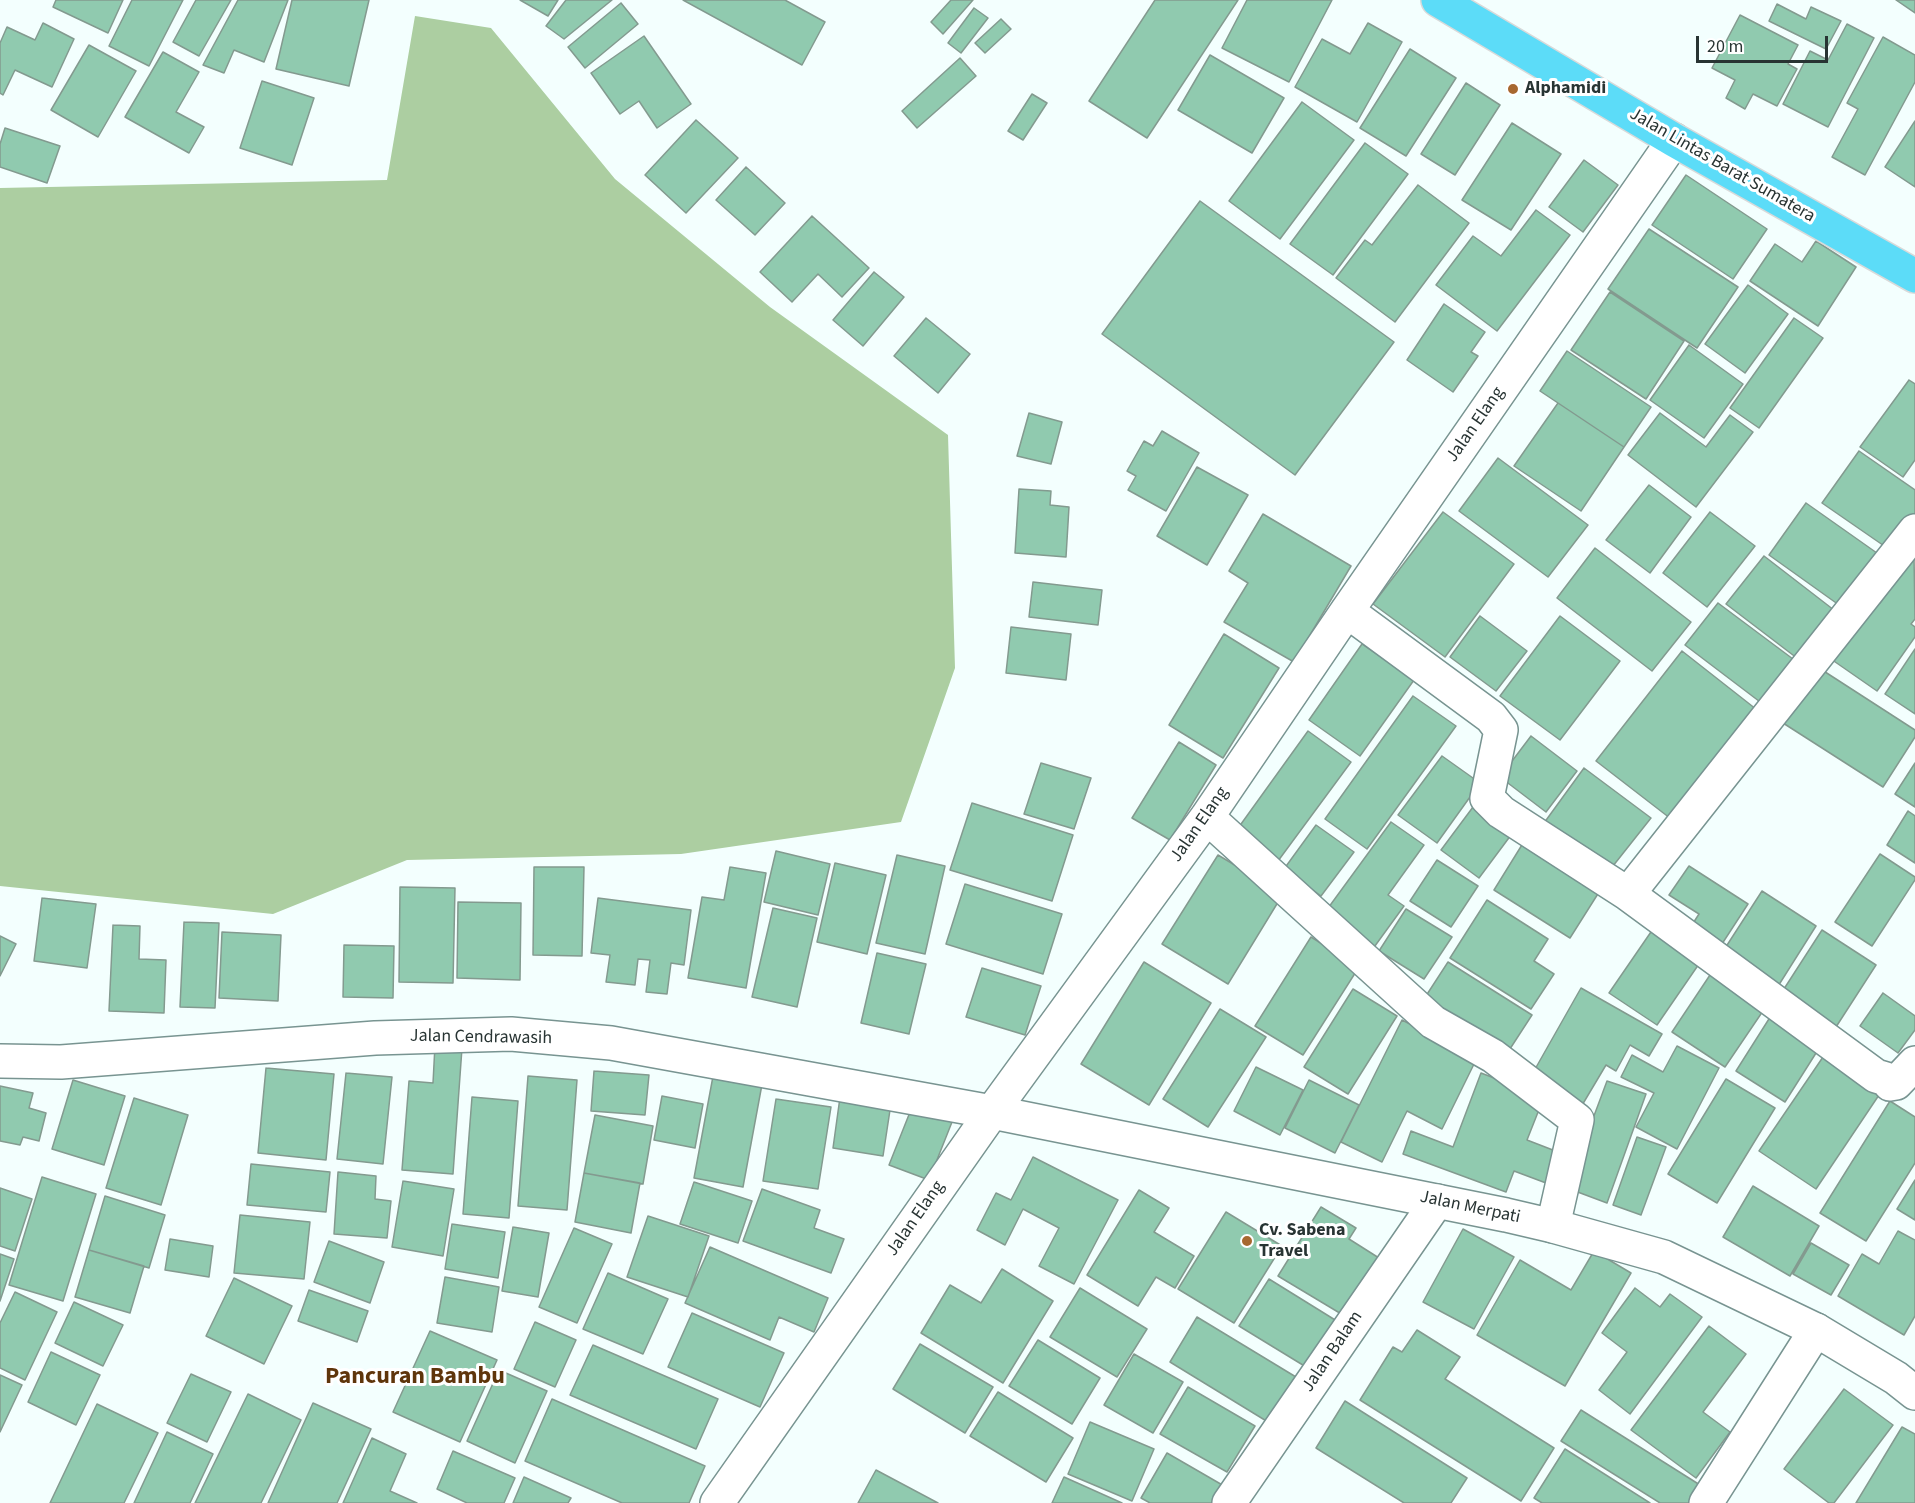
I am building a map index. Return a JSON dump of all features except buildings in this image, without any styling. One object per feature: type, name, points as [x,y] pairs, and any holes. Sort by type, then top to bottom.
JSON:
[{"type":"highway","name":"Jalan Lintas Barat Sumatera","points":[[1438,0],[1674,140],[1915,276]]},
{"type":"street","name":"Jalan Elang","points":[[717,1503],[992,1112],[1207,817],[1674,140]]},
{"type":"street","points":[[1628,894],[1915,531]]},
{"type":"street","points":[[1347,611],[1491,717],[1501,730],[1487,798],[1501,812],[1628,894],[1876,1076],[1886,1079],[1890,1084],[1896,1083],[1915,1063]]},
{"type":"street","points":[[1207,817],[1433,1022],[1493,1056],[1577,1120],[1553,1226]]},
{"type":"street","name":"Jalan Cendrawasih","points":[[0,1061],[61,1062],[375,1038],[511,1034],[611,1043],[992,1112]]},
{"type":"street","name":"Jalan Merpati","points":[[992,1112],[1553,1226],[1664,1257],[1816,1330],[1896,1378],[1915,1393]]},
{"type":"street","name":"Jalan Balam","points":[[1229,1503],[1437,1201]]},
{"type":"street","points":[[1706,1503],[1816,1330]]},
{"type":"green space","points":[[415,16],[491,28],[615,179],[770,307],[948,435],[955,668],[901,822],[681,854],[407,860],[273,914],[0,886],[0,188],[387,180]]},
{"type":"place","name":"Alphamidi","points":[[1513,89]]},
{"type":"place","name":"Cv. Sabena Travel","points":[[1247,1241]]},
{"type":"district","name":"Pancuran Bambu","points":[[415,1378]]}]
